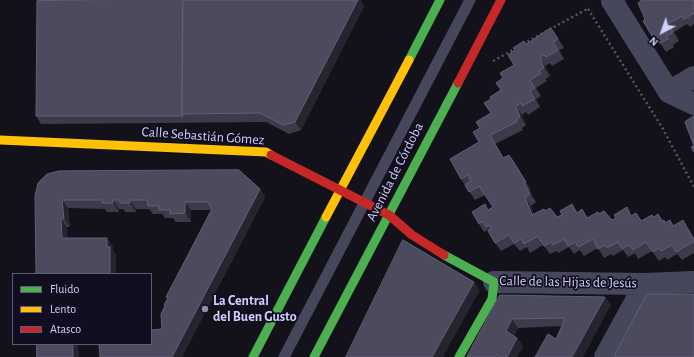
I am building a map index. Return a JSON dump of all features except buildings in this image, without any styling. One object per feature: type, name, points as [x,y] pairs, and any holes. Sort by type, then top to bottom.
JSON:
[{"type":"main road","points":[[253,357],[440,0]]},
{"type":"main road","name":"Avenida de Córdoba","points":[[314,357],[501,0]]},
{"type":"main road","name":"Calle Sebastián Gómez","points":[[0,140],[266,152],[389,215]]},
{"type":"main road","name":"Calle de las Hijas de Jesús","points":[[389,215],[400,228],[444,255],[494,282]]},
{"type":"main road","points":[[460,357],[492,299],[494,282]]},
{"type":"street","points":[[614,0],[612,1],[669,92],[694,104]]},
{"type":"street","points":[[669,92],[694,77]]},
{"type":"street","name":"Calle de las Hijas de Jesús","points":[[494,282],[645,284],[694,282]]},
{"type":"street","points":[[605,357],[645,284]]},
{"type":"lane","name":"Avenida de Córdoba","points":[[284,357],[470,0]]},
{"type":"path","points":[[522,45],[588,9],[663,129],[694,187]]},
{"type":"path","points":[[489,63],[516,48]]},
{"type":"traffic: fast","points":[[409,60],[440,0]]},
{"type":"traffic: fast","points":[[314,357],[458,83]]},
{"type":"traffic: fast","points":[[253,357],[326,217]]},
{"type":"traffic: fast","points":[[444,255],[494,282],[492,299],[459,357]]},
{"type":"traffic: slow","points":[[326,217],[409,60]]},
{"type":"traffic: slow","points":[[0,140],[266,152],[271,155]]},
{"type":"traffic: jam","points":[[458,83],[501,0]]},
{"type":"traffic: jam","points":[[271,155],[389,215],[412,235],[444,255]]},
{"type":"place","name":"La Central del Buen Gusto","points":[[205,309]]}]
